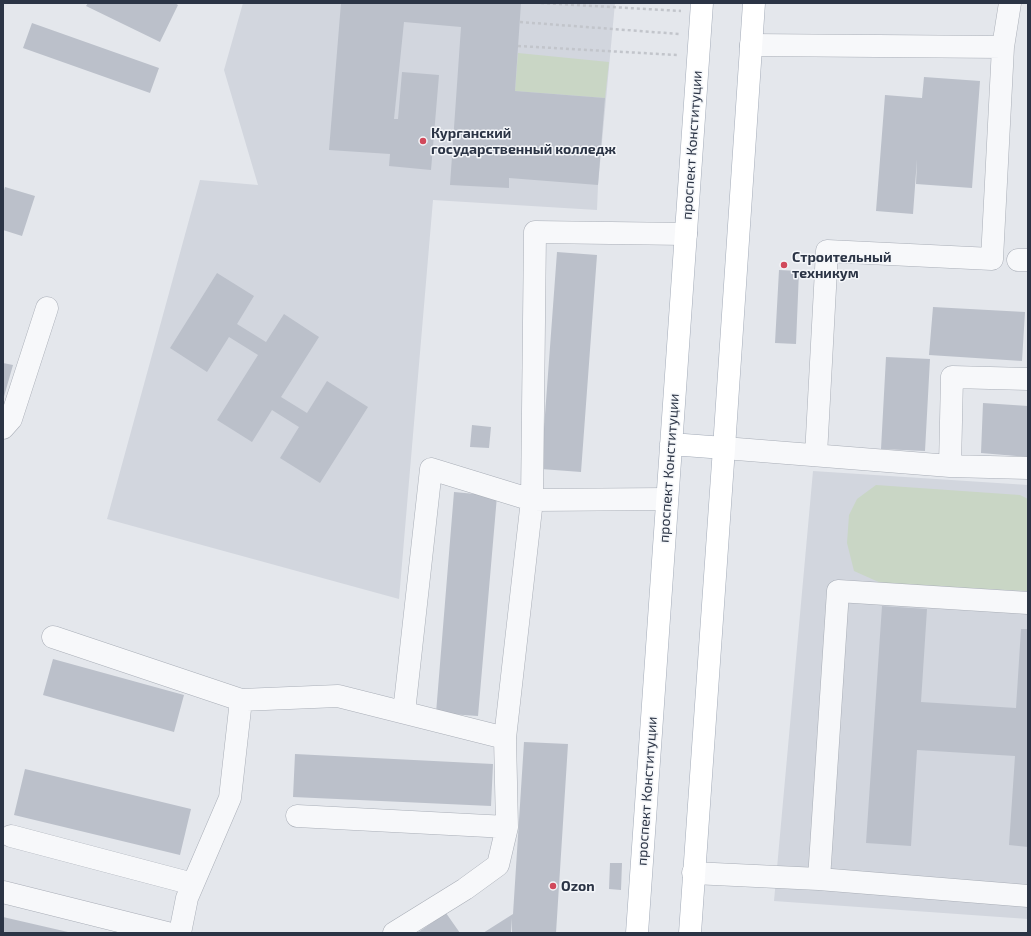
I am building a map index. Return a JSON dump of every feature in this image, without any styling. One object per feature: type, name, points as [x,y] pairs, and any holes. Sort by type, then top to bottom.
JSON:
[{"type":"main road","points":[[690,933],[754,3]]},
{"type":"main road","name":"проспект Конституции","points":[[637,933],[702,8]]},
{"type":"main road","points":[[671,444],[724,448]]},
{"type":"lane","points":[[816,455],[827,251],[992,258],[1003,47],[1010,3]]},
{"type":"lane","points":[[751,45],[1003,47]]},
{"type":"lane","points":[[394,933],[465,889],[498,865],[507,827],[505,738],[532,500],[535,232],[686,234]]},
{"type":"lane","points":[[3,428],[11,419],[47,308]]},
{"type":"lane","points":[[950,466],[952,377],[1028,379]]},
{"type":"lane","points":[[724,448],[950,466],[1028,468]]},
{"type":"lane","points":[[404,712],[431,469],[532,500],[667,500]]},
{"type":"lane","points":[[819,880],[838,591],[1028,603]]},
{"type":"lane","points":[[53,637],[241,700],[338,696],[505,738]]},
{"type":"lane","points":[[180,933],[186,898],[230,798],[241,700]]},
{"type":"lane","points":[[297,816],[507,827]]},
{"type":"lane","points":[[11,836],[193,884]]},
{"type":"lane","points":[[693,873],[819,880],[1028,896]]},
{"type":"lane","points":[[3,892],[167,933]]},
{"type":"path","points":[[542,3],[702,8]]},
{"type":"path","points":[[520,22],[699,46]]},
{"type":"path","points":[[518,46],[699,46]]},
{"type":"shaded area","points":[[243,3],[615,3],[597,210],[433,200],[399,599],[107,519],[200,180],[258,185],[224,70]]},
{"type":"shaded area","points":[[813,471],[1028,485],[1028,919],[774,901]]},
{"type":"green space","points":[[518,53],[609,62],[605,98],[515,91]]},
{"type":"green space","points":[[876,485],[1020,495],[1028,499],[1028,591],[883,584],[854,571],[847,543],[849,515],[857,499]]},
{"type":"building","points":[[88,3],[175,3],[178,5],[160,42],[86,6]]},
{"type":"building","points":[[341,3],[521,3],[515,91],[605,98],[598,185],[509,178],[509,188],[450,185],[461,27],[404,22],[394,119],[398,119],[402,72],[439,75],[431,170],[389,166],[390,154],[329,150]]},
{"type":"building","points":[[32,23],[159,68],[150,93],[23,48]]},
{"type":"building","points":[[924,77],[980,81],[972,188],[916,184],[917,159],[913,214],[876,211],[885,95],[922,98]]},
{"type":"building","points":[[5,187],[35,196],[22,236],[3,230],[3,194]]},
{"type":"building","points":[[557,252],[597,255],[581,472],[541,469]]},
{"type":"building","points":[[779,270],[799,271],[796,344],[775,343]]},
{"type":"building","points":[[217,273],[254,296],[237,324],[266,342],[284,314],[319,337],[281,397],[307,413],[327,381],[368,407],[320,483],[280,458],[299,427],[272,410],[252,442],[217,420],[258,355],[229,337],[207,372],[170,348]]},
{"type":"building","points":[[933,307],[1025,312],[1022,361],[929,355]]},
{"type":"building","points":[[886,357],[930,359],[925,451],[881,449]]},
{"type":"building","points":[[3,363],[13,365],[3,400]]},
{"type":"building","points":[[983,403],[1028,406],[1028,457],[981,453]]},
{"type":"building","points":[[472,425],[491,427],[489,448],[470,447]]},
{"type":"building","points":[[454,492],[497,496],[478,716],[436,713]]},
{"type":"building","points":[[882,606],[927,609],[921,702],[1016,708],[1021,629],[1028,629],[1028,847],[1009,845],[1015,756],[917,750],[911,846],[866,843]]},
{"type":"building","points":[[53,659],[184,695],[174,732],[43,695]]},
{"type":"building","points":[[524,742],[568,744],[556,933],[512,933],[512,918],[511,933],[483,933],[513,914]]},
{"type":"building","points":[[295,754],[493,764],[491,806],[293,797]]},
{"type":"building","points":[[25,769],[191,809],[180,855],[14,815]]},
{"type":"building","points":[[610,863],[622,863],[621,890],[609,889]]},
{"type":"building","points":[[446,913],[460,933],[417,933]]},
{"type":"building","points":[[3,917],[68,932],[68,933],[3,933]]},
{"type":"place","name":"Курганский государственный колледж","points":[[423,141]]},
{"type":"place","name":"Строительный техникум","points":[[784,265]]},
{"type":"place","name":"Ozon","points":[[553,886]]}]
